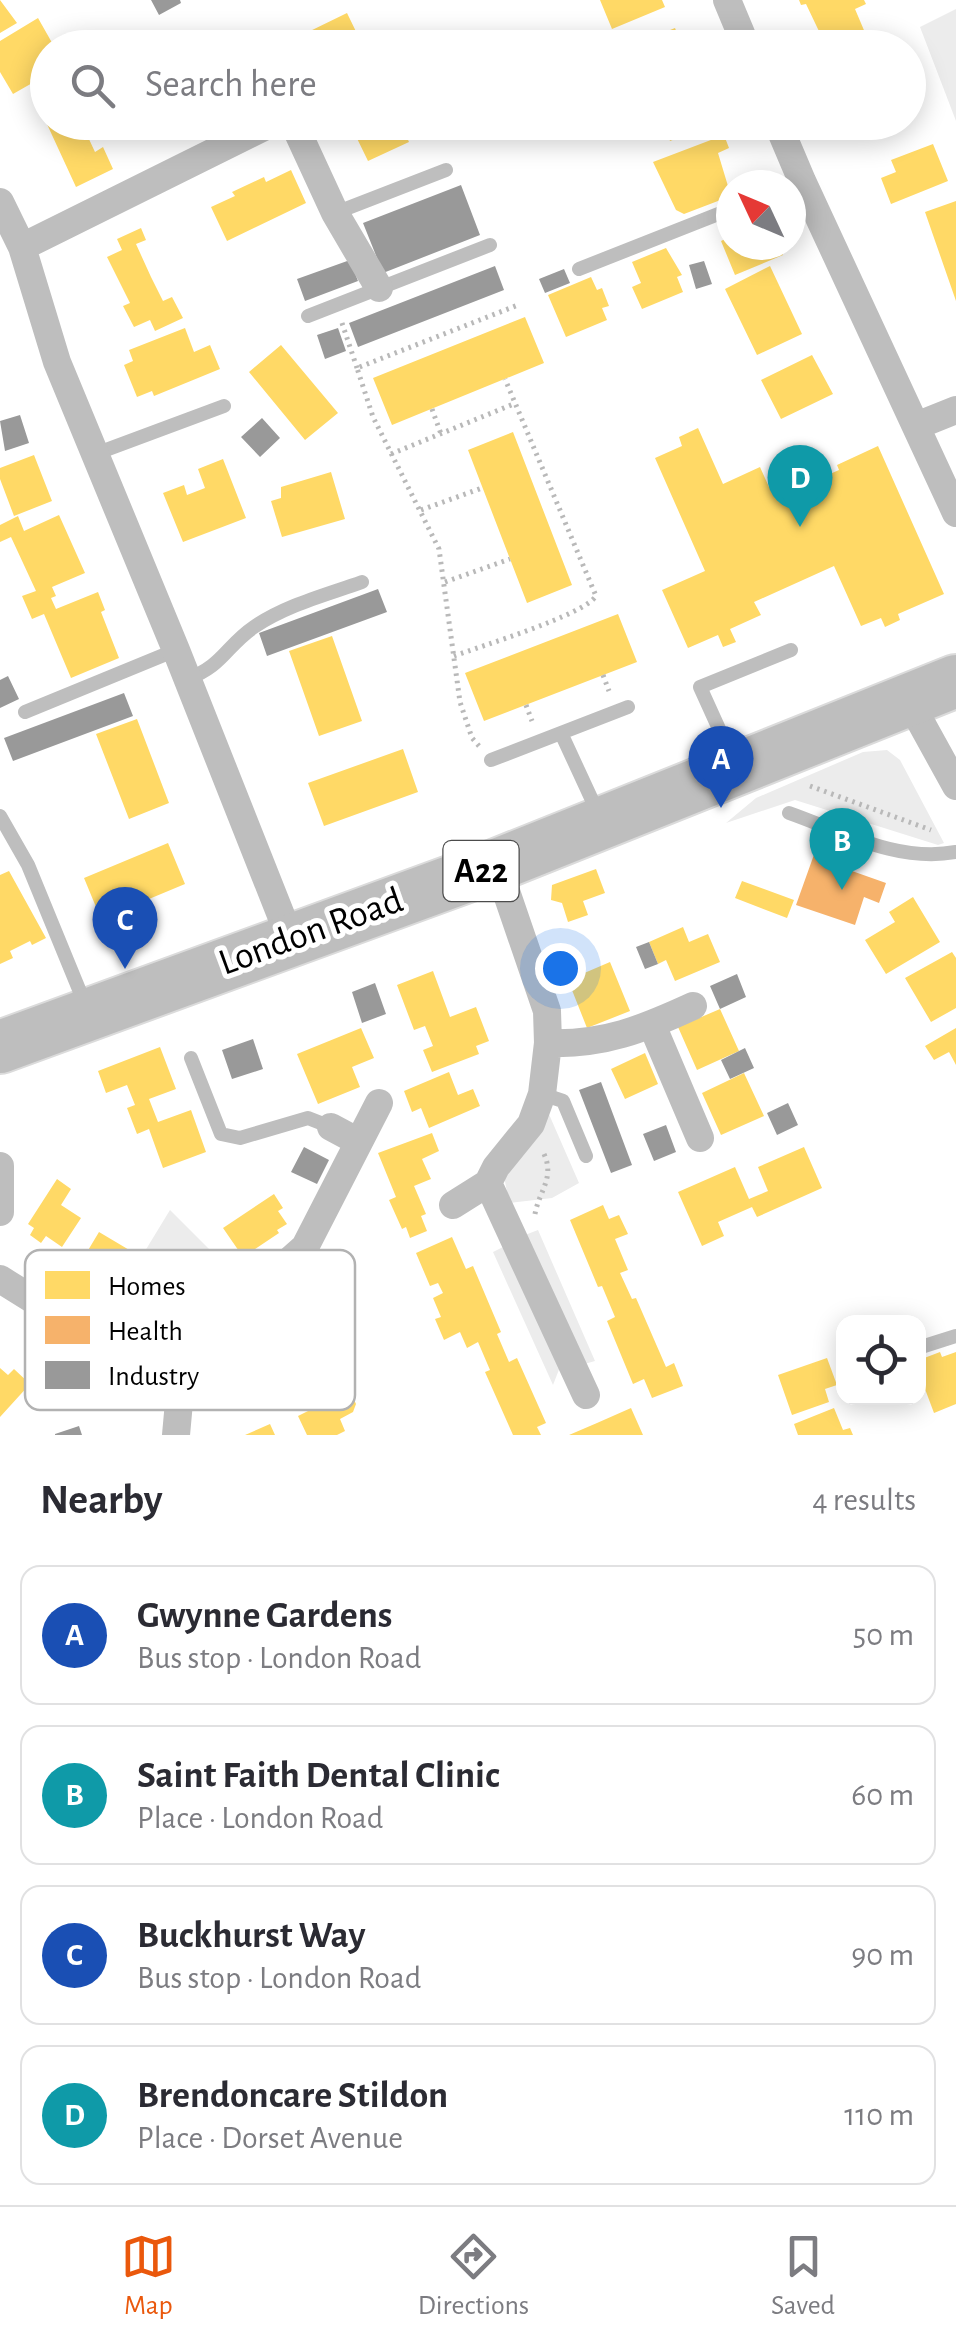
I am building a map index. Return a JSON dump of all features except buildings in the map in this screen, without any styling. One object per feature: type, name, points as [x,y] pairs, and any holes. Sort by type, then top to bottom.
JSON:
[{"type":"highway","name":"London Road","points":[[0,1047],[497,865],[956,681]]},
{"type":"street","points":[[727,0],[740,30]]},
{"type":"street","points":[[22,247],[238,140]]},
{"type":"street","points":[[301,140],[334,214],[379,288]]},
{"type":"street","points":[[783,140],[792,170]]},
{"type":"street","points":[[0,202],[22,247],[56,362],[290,938]]},
{"type":"street","points":[[806,204],[956,513]]},
{"type":"street","points":[[916,426],[956,410]]},
{"type":"street","points":[[908,699],[956,786]]},
{"type":"street","points":[[453,1205],[488,1184],[496,1167],[531,1124],[542,1094],[547,1010],[497,865]]},
{"type":"street","points":[[548,1042],[578,1044],[634,1033],[694,1006]]},
{"type":"street","points":[[652,1025],[700,1138]]},
{"type":"street","points":[[302,1250],[380,1103]]},
{"type":"street","points":[[330,1126],[360,1142]]},
{"type":"street","points":[[0,1166],[0,1212]]},
{"type":"street","points":[[488,1184],[586,1396]]},
{"type":"street","points":[[0,1279],[25,1295]]},
{"type":"street","points":[[176,1435],[178,1410]]},
{"type":"lane","points":[[334,214],[446,170]]},
{"type":"lane","points":[[579,270],[716,215]]},
{"type":"lane","points":[[308,316],[490,245]]},
{"type":"lane","points":[[95,454],[224,406]]},
{"type":"lane","points":[[187,679],[208,672],[250,630],[278,612],[362,582]]},
{"type":"lane","points":[[25,712],[176,650]]},
{"type":"lane","points":[[758,759],[700,687],[790,650]]},
{"type":"lane","points":[[491,760],[628,708]]},
{"type":"lane","points":[[561,733],[603,822]]},
{"type":"lane","points":[[789,813],[904,854],[956,852]]},
{"type":"lane","points":[[0,816],[28,866],[89,1014]]},
{"type":"lane","points":[[191,1058],[220,1134],[240,1138],[308,1118],[330,1126]]},
{"type":"lane","points":[[542,1094],[563,1100],[586,1156]]},
{"type":"lane","points":[[926,1345],[956,1336]]},
{"type":"path","points":[[336,305],[373,416],[439,550],[460,702],[472,738],[491,760]]},
{"type":"path","points":[[357,368],[518,305]]},
{"type":"path","points":[[454,656],[559,618],[586,606],[596,596],[505,379]]},
{"type":"path","points":[[391,454],[516,404]]},
{"type":"path","points":[[432,409],[441,434]]},
{"type":"path","points":[[421,510],[482,488]]},
{"type":"path","points":[[444,582],[510,559]]},
{"type":"path","points":[[758,759],[790,772],[807,785],[937,832]]},
{"type":"shaded area","points":[[956,9],[956,121],[926,43],[926,30],[920,27]]},
{"type":"shaded area","points":[[887,750],[900,760],[944,843],[938,845],[795,800],[726,823],[756,798],[863,752]]},
{"type":"shaded area","points":[[548,1112],[579,1183],[552,1198],[509,1203],[504,1176]]},
{"type":"shaded area","points":[[170,1210],[210,1250],[146,1250]]},
{"type":"shaded area","points":[[538,1230],[595,1361],[581,1365],[525,1235]]},
{"type":"shaded area","points":[[507,1245],[560,1367],[553,1385],[493,1252]]},
{"type":"place","name":"Brendoncare Stildon","points":[[800,527]]},
{"type":"place","name":"Gwynne Gardens","points":[[721,808]]},
{"type":"place","name":"Saint Faith Dental Clinic","points":[[842,890]]},
{"type":"place","name":"Buckhurst Way","points":[[125,969]]}]
